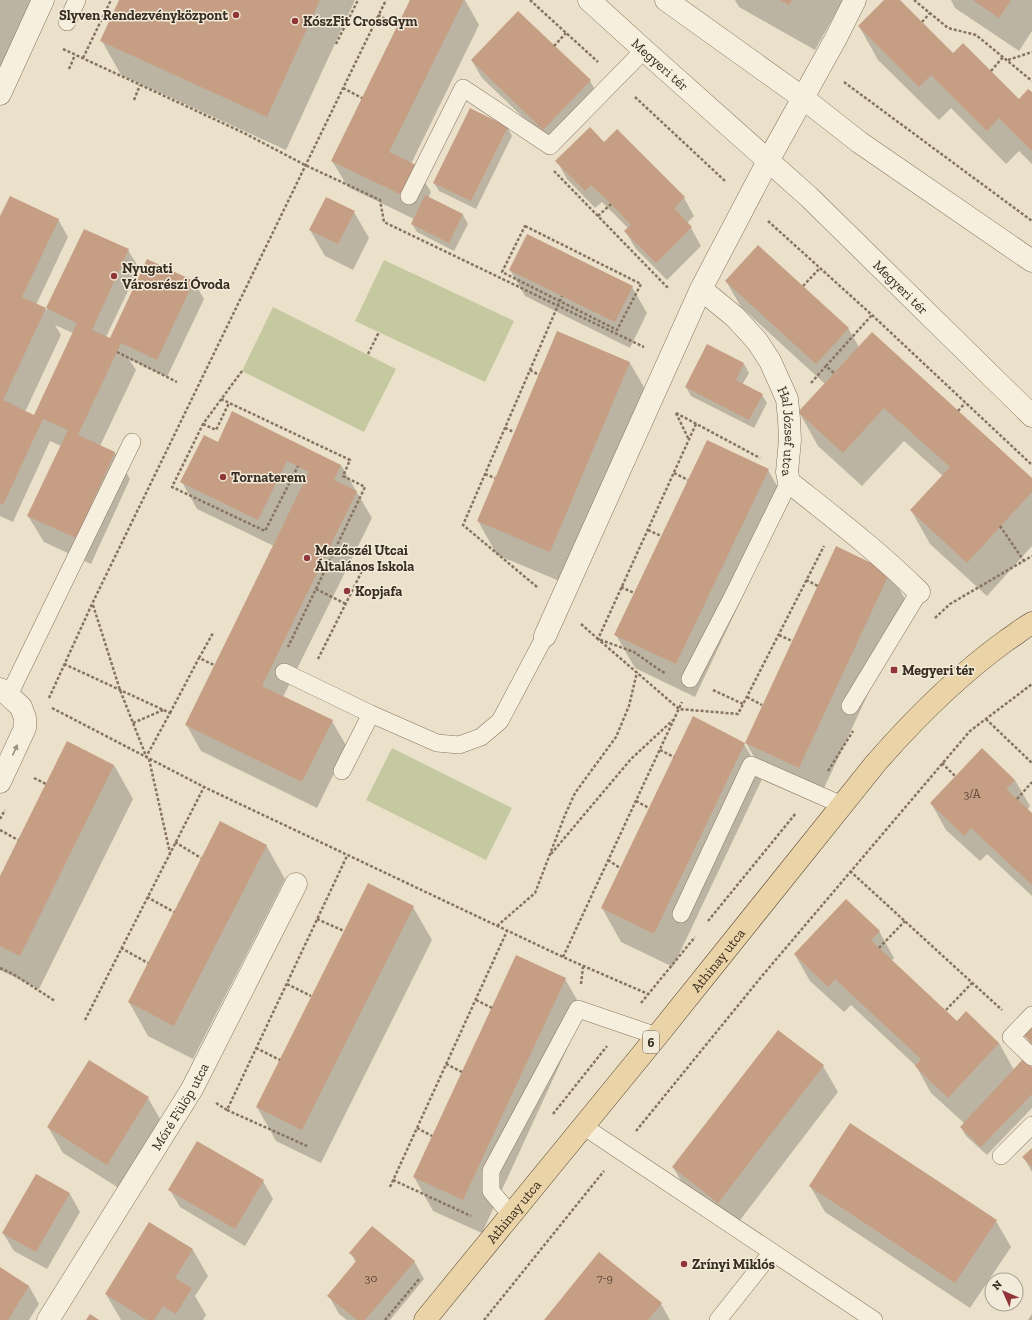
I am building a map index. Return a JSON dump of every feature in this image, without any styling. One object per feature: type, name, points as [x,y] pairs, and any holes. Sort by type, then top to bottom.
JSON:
[{"type":"main road","name":"Athinay utca","points":[[426,1320],[657,1036],[880,758],[943,692],[982,658],[1032,623]]},
{"type":"street","points":[[0,94],[43,0]]},
{"type":"street","name":"Megyeri tér","points":[[590,0],[815,203],[1032,416]]},
{"type":"street","points":[[666,0],[803,98],[859,142],[1032,261]]},
{"type":"street","points":[[545,636],[701,289],[855,0]]},
{"type":"street","name":"Hal József utca","points":[[701,289],[735,317],[756,341],[770,361],[787,399],[790,440],[788,477],[905,578],[919,592]]},
{"type":"street","points":[[0,782],[25,728],[25,718],[21,707],[7,691]]},
{"type":"street","name":"Móré Fülöp utca","points":[[48,1320],[192,1089],[296,884]]},
{"type":"lane","points":[[67,22],[77,0]]},
{"type":"lane","points":[[409,196],[463,88],[550,146],[644,50]]},
{"type":"lane","points":[[7,691],[132,442]]},
{"type":"lane","points":[[690,679],[733,596],[788,477]]},
{"type":"lane","points":[[850,706],[919,592]]},
{"type":"lane","points":[[284,672],[371,714],[437,743],[459,745],[481,737],[500,721],[545,636]]},
{"type":"lane","points":[[342,771],[371,714]]},
{"type":"lane","points":[[681,914],[751,765],[842,805]]},
{"type":"lane","points":[[511,1215],[491,1191],[491,1171],[578,1008],[657,1036]]},
{"type":"lane","points":[[1026,1021],[1010,1037],[1032,1057]]},
{"type":"lane","points":[[1001,1156],[1032,1125]]},
{"type":"lane","points":[[583,1126],[874,1320]]},
{"type":"lane","points":[[718,1320],[772,1252]]},
{"type":"path","points":[[83,58],[111,0]]},
{"type":"path","points":[[336,44],[358,0]]},
{"type":"path","points":[[7,691],[46,705],[92,604],[386,0]]},
{"type":"path","points":[[530,0],[872,315],[1032,465]]},
{"type":"path","points":[[914,0],[948,28],[976,35],[1032,81]]},
{"type":"path","points":[[922,22],[930,13]]},
{"type":"path","points":[[378,15],[398,26]]},
{"type":"path","points":[[28,33],[244,133],[305,165]]},
{"type":"path","points":[[554,46],[566,33]]},
{"type":"path","points":[[1007,60],[1032,52]]},
{"type":"path","points":[[69,69],[75,55]]},
{"type":"path","points":[[991,71],[1003,57]]},
{"type":"path","points":[[821,65],[1032,221]]},
{"type":"path","points":[[134,100],[140,85]]},
{"type":"path","points":[[342,88],[362,98]]},
{"type":"path","points":[[550,146],[547,164],[670,290]]},
{"type":"path","points":[[598,217],[611,204]]},
{"type":"path","points":[[525,226],[641,284],[617,330],[559,301],[502,272],[525,226]]},
{"type":"path","points":[[803,286],[820,268]]},
{"type":"path","points":[[482,269],[670,359]]},
{"type":"path","points":[[562,296],[463,525],[598,639],[612,645]]},
{"type":"path","points":[[826,366],[872,315]]},
{"type":"path","points":[[368,354],[379,332]]},
{"type":"path","points":[[117,352],[177,382]]},
{"type":"path","points":[[530,370],[539,375]]},
{"type":"path","points":[[242,371],[203,424],[172,487],[265,531],[298,466]]},
{"type":"path","points":[[221,399],[350,460],[342,476],[365,487],[287,650]]},
{"type":"path","points":[[651,400],[788,477]]},
{"type":"path","points":[[203,424],[216,430],[229,403]]},
{"type":"path","points":[[958,411],[965,403]]},
{"type":"path","points":[[676,413],[689,440]]},
{"type":"path","points":[[598,639],[696,424]]},
{"type":"path","points":[[505,428],[514,432]]},
{"type":"path","points":[[674,473],[688,480]]},
{"type":"path","points":[[485,474],[495,478]]},
{"type":"path","points":[[1000,526],[1024,561]]},
{"type":"path","points":[[648,530],[661,536]]},
{"type":"path","points":[[306,683],[366,564]]},
{"type":"path","points":[[806,580],[818,586]]},
{"type":"path","points":[[621,587],[634,593]]},
{"type":"path","points":[[316,589],[346,604]]},
{"type":"path","points":[[92,604],[120,690],[147,758],[170,854]]},
{"type":"path","points":[[147,758],[212,634]]},
{"type":"path","points":[[779,635],[792,641]]},
{"type":"path","points":[[199,658],[214,665]]},
{"type":"path","points":[[64,664],[170,713]]},
{"type":"path","points":[[496,926],[535,893],[574,793],[616,737],[629,706],[637,672]]},
{"type":"path","points":[[484,1320],[762,976],[942,763],[970,731],[1032,684]]},
{"type":"path","points":[[747,697],[762,705]]},
{"type":"path","points":[[562,957],[682,702]]},
{"type":"path","points":[[50,707],[204,787],[347,856],[562,957],[648,994]]},
{"type":"path","points":[[133,723],[163,710]]},
{"type":"path","points":[[549,856],[631,759],[675,718]]},
{"type":"path","points":[[986,719],[1032,763]]},
{"type":"path","points":[[660,750],[674,757]]},
{"type":"path","points":[[942,763],[955,776]]},
{"type":"path","points":[[1017,799],[1032,782]]},
{"type":"path","points":[[85,1020],[204,787]]},
{"type":"path","points":[[636,801],[649,808]]},
{"type":"path","points":[[0,830],[18,840]]},
{"type":"path","points":[[175,842],[202,858]]},
{"type":"path","points":[[227,1110],[347,856]]},
{"type":"path","points":[[608,860],[620,868]]},
{"type":"path","points":[[850,871],[972,983],[1026,1021]]},
{"type":"path","points":[[147,897],[174,912]]},
{"type":"path","points":[[318,919],[344,931]]},
{"type":"path","points":[[879,948],[905,921]]},
{"type":"path","points":[[390,1187],[508,931]]},
{"type":"path","points":[[122,948],[148,963]]},
{"type":"path","points":[[0,968],[14,974],[56,1001]]},
{"type":"path","points":[[946,1010],[972,983]]},
{"type":"path","points":[[287,984],[312,996]]},
{"type":"path","points":[[476,1000],[492,1008]]},
{"type":"path","points":[[256,1048],[280,1060]]},
{"type":"path","points":[[446,1064],[462,1072]]},
{"type":"path","points":[[192,1089],[227,1110],[307,1146]]},
{"type":"path","points":[[417,1128],[432,1136]]},
{"type":"path","points":[[393,1180],[472,1216]]},
{"type":"green space","points":[[384,260],[514,321],[485,382],[355,321]]},
{"type":"green space","points":[[273,307],[396,369],[364,432],[242,371]]},
{"type":"green space","points":[[392,748],[512,808],[486,860],[366,800]]},
{"type":"building","points":[[119,0],[320,0],[267,117],[100,41]]},
{"type":"building","points":[[410,0],[464,0],[389,152],[416,165],[402,195],[331,161]]},
{"type":"building","points":[[780,0],[792,0],[789,5]]},
{"type":"building","points":[[884,0],[900,0],[953,53],[963,43],[1019,99],[1028,89],[1032,92],[1032,151],[999,118],[987,131],[931,75],[919,87],[858,26]]},
{"type":"building","points":[[973,0],[1011,0],[999,18]]},
{"type":"building","points":[[518,11],[591,80],[543,130],[471,60]]},
{"type":"building","points":[[470,108],[508,127],[471,201],[433,183]]},
{"type":"building","points":[[590,127],[604,142],[617,129],[685,197],[674,208],[692,227],[656,263],[624,231],[631,225],[611,204],[591,185],[585,191],[555,161]]},
{"type":"building","points":[[425,195],[463,214],[449,243],[411,224]]},
{"type":"building","points":[[10,196],[59,219],[22,297],[46,308],[84,229],[129,249],[92,330],[110,338],[147,259],[194,281],[157,360],[121,343],[78,435],[115,452],[76,538],[27,516],[68,430],[43,419],[3,505],[0,503],[0,216]],"holes":[[[46,308],[77,323],[34,415],[3,400]]]},
{"type":"building","points":[[326,197],[355,211],[338,244],[309,230]]},
{"type":"building","points":[[527,234],[633,286],[615,322],[509,270]]},
{"type":"building","points":[[758,245],[849,328],[816,364],[725,281]]},
{"type":"building","points":[[557,331],[630,362],[550,552],[477,521]]},
{"type":"building","points":[[872,332],[1032,478],[1032,492],[967,563],[910,510],[950,467],[884,408],[843,453],[798,412]]},
{"type":"building","points":[[707,344],[744,363],[736,380],[763,394],[749,420],[685,387]]},
{"type":"building","points":[[232,411],[341,465],[334,480],[357,491],[262,686],[333,720],[302,782],[185,725],[309,472],[287,461],[258,520],[180,482],[204,435],[218,442]]},
{"type":"building","points":[[707,440],[769,469],[676,664],[614,635]]},
{"type":"building","points":[[836,546],[890,572],[799,768],[745,743]]},
{"type":"building","points":[[693,716],[745,743],[654,934],[601,908]]},
{"type":"building","points":[[67,741],[114,765],[20,956],[0,946],[0,876]]},
{"type":"building","points":[[982,748],[1015,780],[1006,789],[1032,813],[1032,885],[971,828],[964,836],[930,803]]},
{"type":"building","points":[[220,821],[267,845],[174,1026],[128,1002]]},
{"type":"building","points":[[368,883],[414,906],[302,1130],[256,1107]]},
{"type":"building","points":[[846,899],[880,931],[871,940],[879,948],[957,1021],[966,1011],[999,1043],[948,1098],[915,1066],[921,1059],[835,979],[828,987],[794,954]]},
{"type":"building","points":[[516,955],[566,978],[463,1200],[413,1177]]},
{"type":"building","points":[[1032,1026],[1032,1043],[1023,1035]]},
{"type":"building","points":[[778,1030],[824,1065],[718,1203],[672,1167]]},
{"type":"building","points":[[1023,1059],[1032,1067],[1032,1094],[981,1147],[960,1127]]},
{"type":"building","points":[[89,1060],[149,1097],[107,1165],[47,1127]]},
{"type":"building","points":[[850,1123],[997,1220],[955,1283],[809,1186]]},
{"type":"building","points":[[197,1141],[264,1180],[235,1229],[168,1190]]},
{"type":"building","points":[[1032,1148],[1032,1167],[1022,1157]]},
{"type":"building","points":[[36,1174],[70,1193],[36,1252],[2,1233]]},
{"type":"building","points":[[149,1222],[193,1249],[175,1278],[192,1288],[176,1314],[163,1306],[154,1320],[147,1320],[105,1294]]},
{"type":"building","points":[[372,1226],[415,1261],[365,1320],[357,1320],[327,1296],[357,1260],[349,1253]]},
{"type":"building","points":[[599,1252],[662,1303],[648,1320],[544,1320]]},
{"type":"building","points":[[0,1267],[29,1286],[8,1320],[0,1320]]},
{"type":"building","points":[[90,1314],[99,1320],[86,1320]]},
{"type":"place","name":"Slyven Rendezvényközpont","points":[[236,15]]},
{"type":"place","name":"KószFit CrossGym","points":[[295,21]]},
{"type":"place","name":"Nyugati Városrészi Óvoda","points":[[114,276]]},
{"type":"place","name":"Tornaterem","points":[[223,477]]},
{"type":"place","name":"Mezőszél Utcai Általános Iskola","points":[[307,558]]},
{"type":"place","name":"Kopjafa","points":[[347,591]]},
{"type":"place","name":"Megyeri tér","points":[[894,670]]},
{"type":"place","name":"Zrínyi Miklós","points":[[684,1264]]}]
